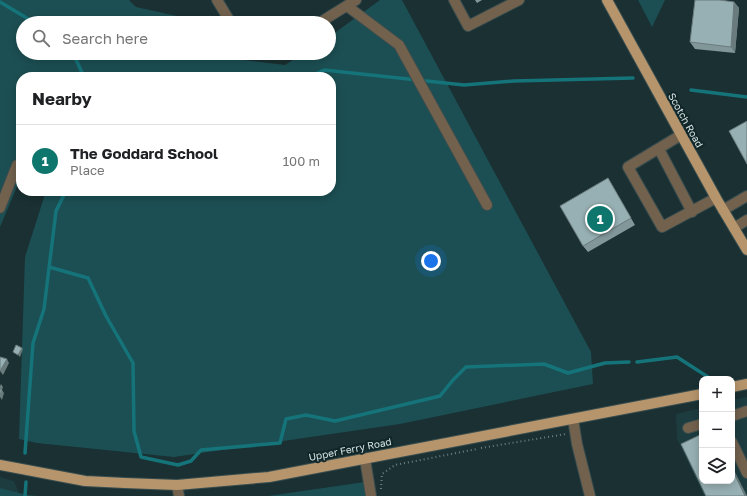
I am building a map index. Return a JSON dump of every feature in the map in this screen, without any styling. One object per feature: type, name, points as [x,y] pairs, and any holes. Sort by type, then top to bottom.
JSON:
[{"type":"main road","name":"Scotch Road","points":[[607,0],[716,198],[747,250]]},
{"type":"main road","points":[[735,387],[747,384]]},
{"type":"main road","name":"Upper Ferry Road","points":[[0,464],[85,481],[177,485],[269,477],[699,395]]},
{"type":"street","points":[[218,0],[227,16]]},
{"type":"street","points":[[330,16],[356,0]]},
{"type":"street","points":[[454,0],[468,26],[519,0]]},
{"type":"street","points":[[346,6],[398,45],[487,205]]},
{"type":"street","points":[[681,135],[628,168],[662,227],[716,198]]},
{"type":"street","points":[[659,149],[692,212]]},
{"type":"street","points":[[0,208],[16,168]]},
{"type":"street","points":[[723,210],[747,196]]},
{"type":"street","points":[[734,228],[747,220]]},
{"type":"street","points":[[735,415],[747,412]]},
{"type":"street","points":[[573,419],[577,444],[590,496]]},
{"type":"street","points":[[688,428],[699,425]]},
{"type":"street","points":[[735,448],[747,473]]},
{"type":"street","points":[[365,459],[371,496]]},
{"type":"street","points":[[177,485],[179,496]]},
{"type":"path","points":[[381,490],[382,474],[395,466],[481,448],[567,434]]},
{"type":"shaded area","points":[[0,0],[129,0],[136,7],[177,16],[16,16],[16,60],[243,60],[285,65],[293,60],[336,60],[336,32],[380,0],[402,0],[591,352],[593,384],[400,424],[174,457],[37,443],[19,439],[25,257],[44,196],[336,196],[336,72],[16,72],[16,189],[0,227]]},
{"type":"shaded area","points":[[638,0],[665,0],[652,27]]},
{"type":"shaded area","points":[[747,397],[747,496],[704,496],[677,439],[676,414],[699,409],[699,484],[735,484],[735,399]]},
{"type":"shaded area","points":[[0,477],[14,481],[20,496],[0,496]]},
{"type":"shaded area","points":[[372,481],[376,496],[268,496]]},
{"type":"shaded area","points":[[0,488],[27,495],[37,496],[0,496]]},
{"type":"building","points":[[695,0],[720,0],[734,2],[731,47],[690,42]]},
{"type":"building","points":[[747,121],[747,164],[729,131]]},
{"type":"building","points":[[608,178],[631,218],[583,246],[560,206]]},
{"type":"building","points":[[16,345],[22,348],[18,355],[13,352]]},
{"type":"building","points":[[0,357],[7,359],[0,371]]},
{"type":"building","points":[[699,435],[699,481],[681,444]]},
{"type":"building","points":[[735,475],[745,496],[706,496],[700,484],[735,484]]},
{"type":"waterway","points":[[0,2],[23,16]]},
{"type":"waterway","points":[[76,60],[82,72]]},
{"type":"waterway","points":[[319,72],[324,70],[464,85],[514,81],[633,78]]},
{"type":"waterway","points":[[691,90],[747,97]]},
{"type":"waterway","points":[[25,453],[33,343],[44,309],[56,211],[64,196]]},
{"type":"waterway","points":[[49,267],[88,278],[106,316],[133,363],[134,431],[141,457],[178,465],[191,461],[201,450],[280,443],[286,419],[306,415],[335,421],[440,396],[466,367],[544,364],[568,373],[605,363],[629,362]]},
{"type":"waterway","points":[[637,362],[677,357],[706,376]]},
{"type":"waterway","points":[[25,496],[26,482]]},
{"type":"place","name":"The Goddard School","points":[[600,219]]}]
